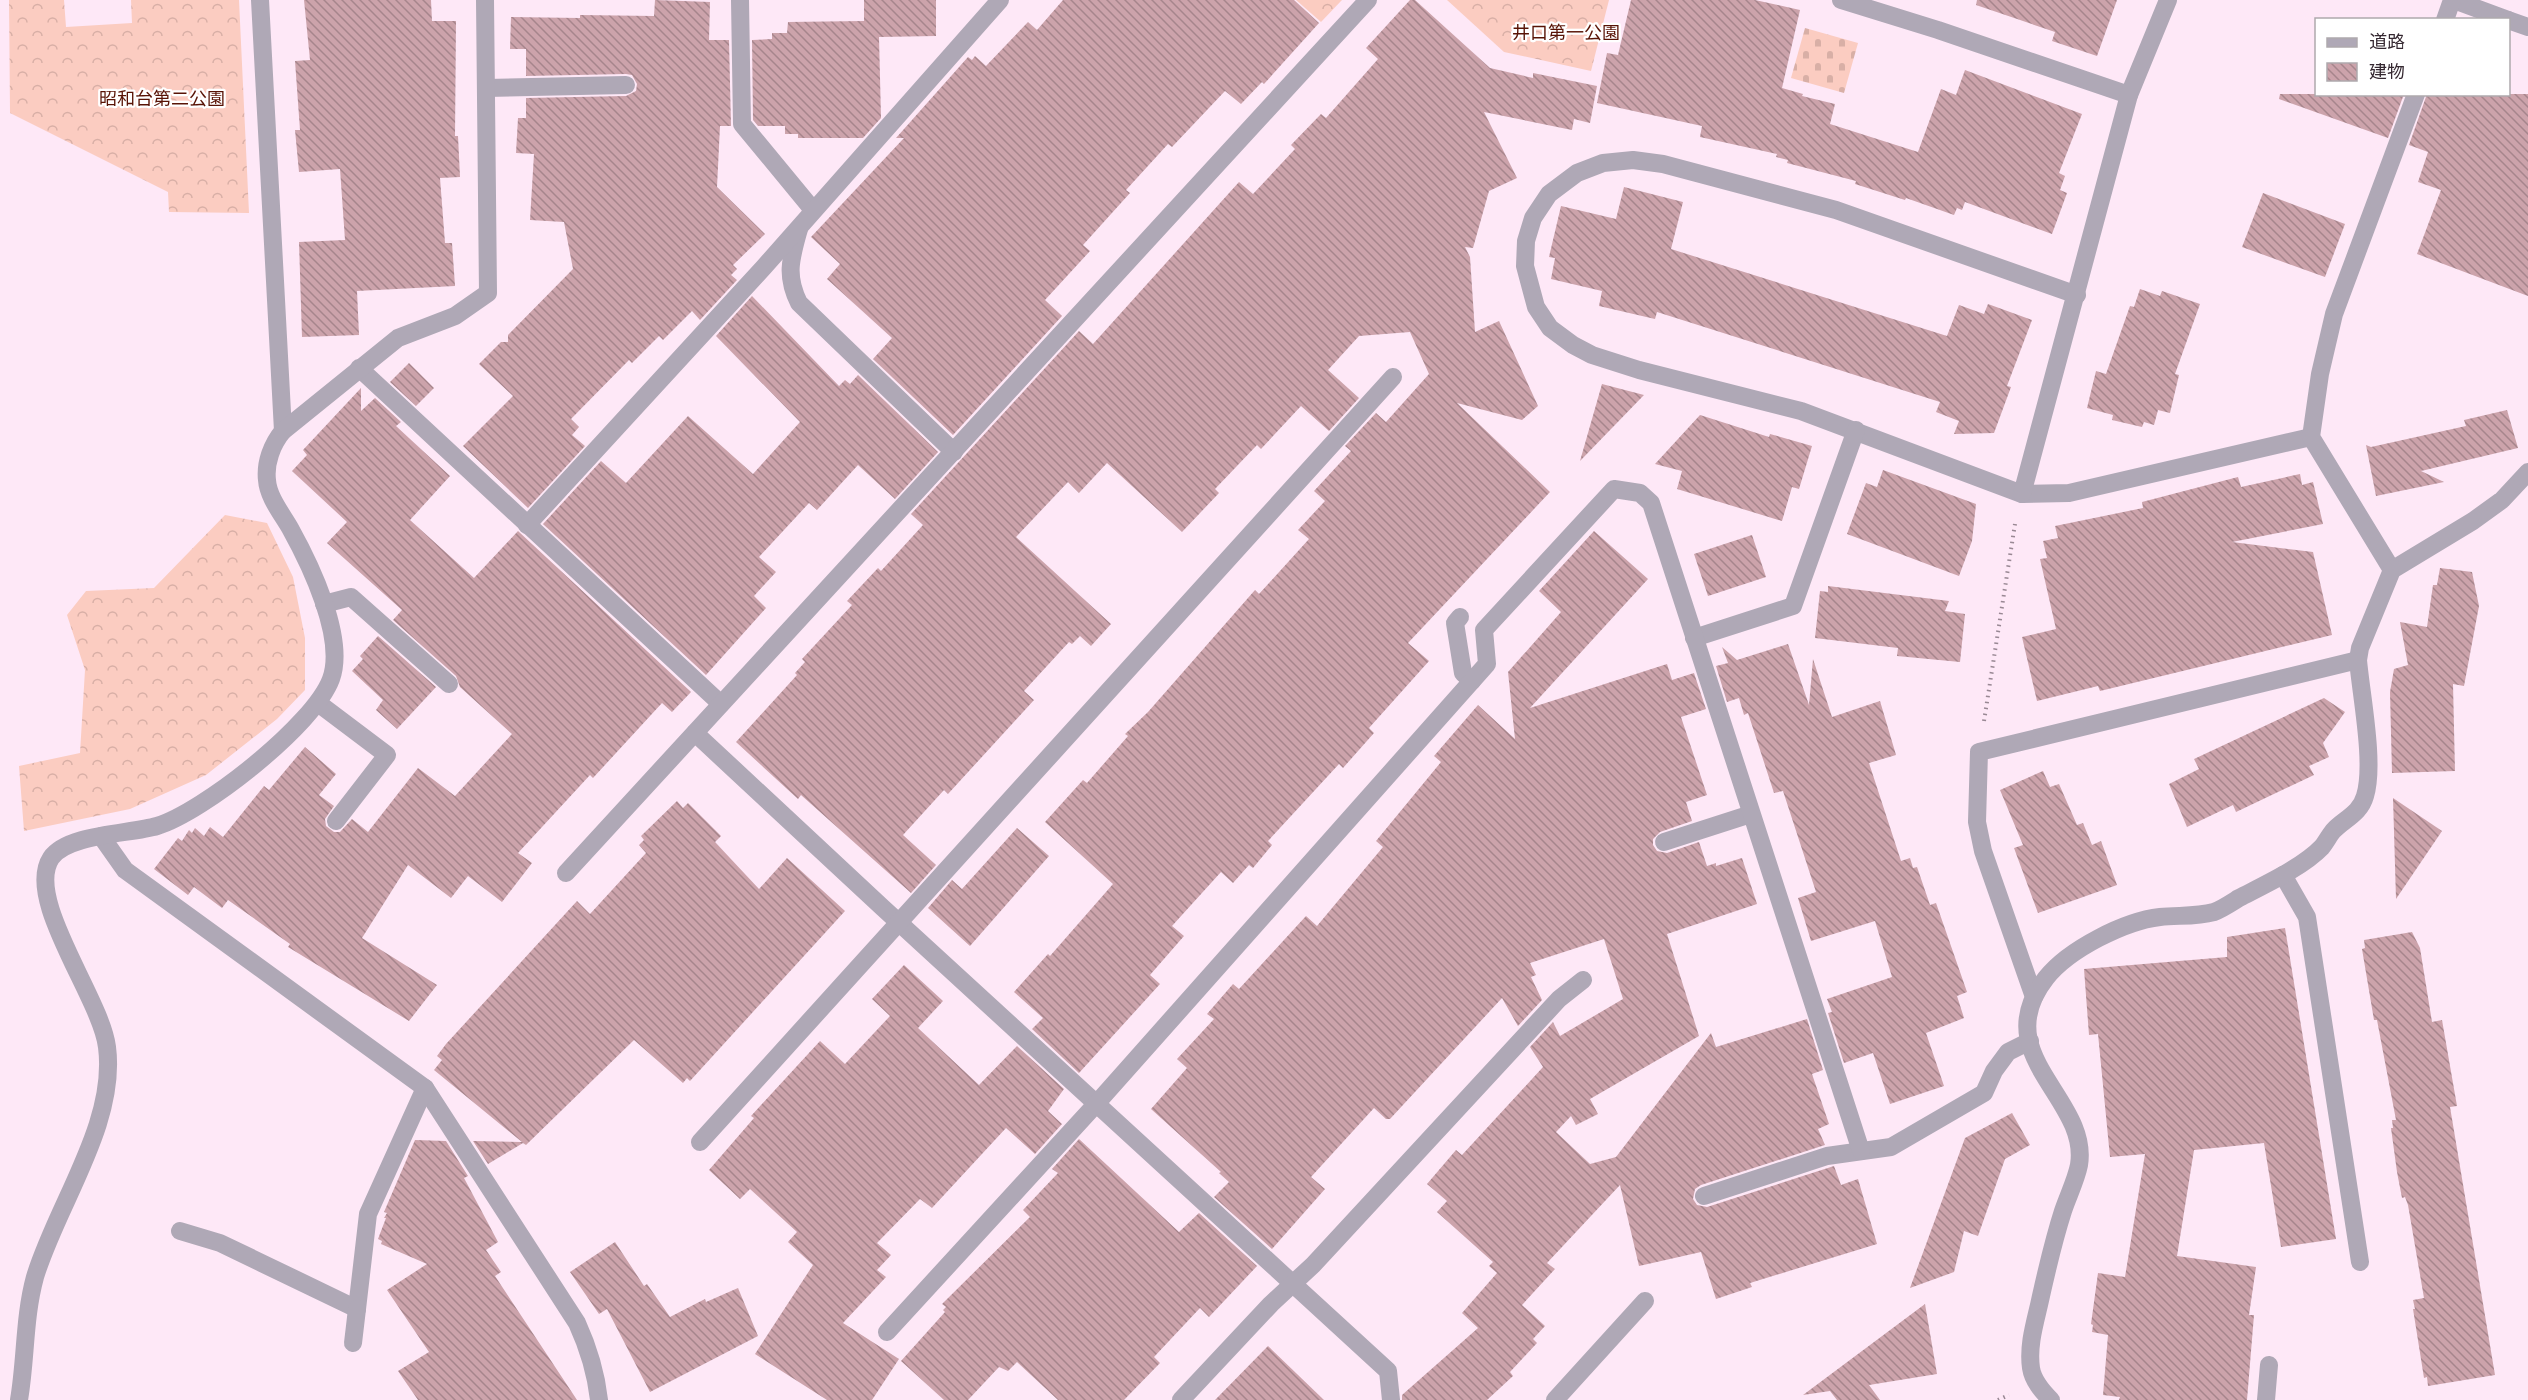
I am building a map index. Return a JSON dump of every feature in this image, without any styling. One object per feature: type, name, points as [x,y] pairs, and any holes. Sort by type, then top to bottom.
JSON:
[{"type":"street","points":[[260,0],[283,431]]},
{"type":"street","points":[[19,1400],[24,1375],[28,1307],[35,1278],[47,1240],[98,1125],[106,1081],[107,1046],[83,979],[51,914],[45,893],[44,874],[51,857],[64,846],[101,836],[157,826],[187,814],[205,802],[282,742],[308,716],[332,679],[334,664],[331,629],[324,604],[307,558],[271,494],[267,481],[267,466],[274,442],[283,431],[359,368],[398,338],[455,316],[488,293],[484,0]]},
{"type":"street","points":[[740,0],[742,124],[813,210]]},
{"type":"street","points":[[527,525],[764,267],[1000,0]]},
{"type":"street","points":[[566,873],[1368,0]]},
{"type":"street","points":[[1841,0],[1929,27],[2129,95]]},
{"type":"street","points":[[2022,494],[2129,95],[2168,0]]},
{"type":"street","points":[[2446,18],[2453,0],[2502,18]]},
{"type":"street","points":[[2510,21],[2528,27]]},
{"type":"street","points":[[486,88],[626,85]]},
{"type":"street","points":[[2392,570],[2311,437],[2320,374],[2334,314],[2415,96]]},
{"type":"street","points":[[2077,295],[1836,210],[1663,164],[1633,160],[1603,163],[1577,173],[1549,194],[1533,218],[1526,241],[1525,266],[1536,307],[1550,328],[1573,345],[1592,355],[1639,370],[1801,411],[2022,494],[2069,493],[2311,437]]},
{"type":"street","points":[[800,224],[790,260],[789,275],[792,289],[799,303],[954,452]]},
{"type":"street","points":[[359,368],[721,704]]},
{"type":"street","points":[[700,1142],[1393,377]]},
{"type":"street","points":[[1694,638],[1793,606],[1856,430]]},
{"type":"street","points":[[2051,1400],[2040,1389],[2031,1369],[2031,1343],[2051,1249],[2078,1168],[2081,1147],[2077,1131],[2068,1113],[2041,1073],[2030,1041],[2028,1016],[2034,997],[2048,976],[2067,959],[2097,939],[2144,920],[2214,912],[2283,875],[2321,848],[2335,830],[2357,812],[2365,798],[2369,767],[2358,660],[2360,648],[2392,570],[2473,521],[2502,500],[2528,472]]},
{"type":"street","points":[[887,1332],[1487,664],[1484,630],[1614,489],[1640,493],[1651,503],[1862,1151]]},
{"type":"street","points":[[324,604],[351,597],[449,684]]},
{"type":"street","points":[[1460,617],[1455,623],[1462,673],[1472,681]]},
{"type":"street","points":[[2034,997],[1983,852],[1977,822],[1979,752],[2358,660]]},
{"type":"street","points":[[318,703],[387,755],[336,821]]},
{"type":"street","points":[[695,733],[1388,1371],[1391,1400]]},
{"type":"street","points":[[1664,842],[1751,814]]},
{"type":"street","points":[[101,836],[125,870],[425,1089],[577,1323],[585,1340],[599,1400]]},
{"type":"street","points":[[2283,875],[2307,917],[2360,1262]]},
{"type":"street","points":[[1180,1400],[1271,1304],[1313,1265],[1558,999],[1583,980]]},
{"type":"street","points":[[1704,1196],[1827,1156],[1891,1147],[1984,1093],[1994,1071],[2008,1053],[2030,1041]]},
{"type":"street","points":[[353,1343],[368,1214],[425,1089]]},
{"type":"street","points":[[180,1231],[220,1243],[357,1309]]},
{"type":"street","points":[[1555,1400],[1645,1301]]},
{"type":"street","points":[[2266,1400],[2269,1365]]},
{"type":"path","points":[[1984,723],[2017,513]]},
{"type":"green space","name":"昭和台第二公園","points":[[9,0],[64,0],[66,27],[132,23],[131,0],[239,0],[249,213],[169,212],[168,192],[10,113]]},
{"type":"green space","points":[[1296,0],[1342,0],[1321,22]]},
{"type":"green space","name":"井口第一公園","points":[[1447,0],[1609,0],[1591,71],[1504,52]]},
{"type":"green space","points":[[1805,28],[1858,43],[1844,93],[1791,78]]},
{"type":"green space","points":[[225,515],[267,523],[293,577],[305,638],[305,690],[277,719],[206,775],[130,809],[24,831],[19,766],[80,753],[85,670],[67,615],[86,591],[154,588]]},
{"type":"building","points":[[304,0],[431,0],[432,21],[456,21],[455,136],[458,136],[460,177],[440,178],[445,243],[452,243],[455,286],[357,291],[359,335],[302,337],[299,242],[345,240],[340,169],[299,172],[295,130],[300,130],[295,61],[310,60]]},
{"type":"building","points":[[655,0],[710,2],[709,40],[729,40],[731,126],[720,126],[717,187],[765,234],[733,265],[737,269],[731,275],[737,280],[700,320],[692,311],[663,340],[659,336],[632,363],[629,360],[571,419],[579,427],[572,435],[585,446],[528,508],[463,446],[513,396],[479,364],[501,342],[508,342],[508,335],[573,269],[564,222],[530,220],[534,154],[516,153],[518,118],[526,118],[526,98],[626,96],[636,91],[637,84],[632,75],[626,74],[526,76],[526,49],[510,49],[511,17],[654,16]]},
{"type":"building","points":[[864,0],[936,0],[936,36],[879,37],[881,118],[863,138],[798,138],[798,134],[785,134],[785,126],[758,126],[753,120],[752,40],[772,39],[772,33],[787,33],[788,22],[864,21]]},
{"type":"building","points":[[1063,0],[1294,0],[1319,23],[1264,84],[1262,82],[1241,104],[1225,91],[1172,147],[1168,144],[1126,190],[1130,193],[1083,245],[1090,251],[1045,300],[1062,316],[953,435],[873,359],[892,338],[827,279],[840,264],[811,237],[904,138],[896,138],[968,57],[972,60],[975,56],[986,66],[1028,22],[1037,30]]},
{"type":"building","points":[[1410,0],[1415,0],[1490,68],[1533,78],[1533,73],[1597,86],[1590,123],[1574,119],[1572,130],[1484,112],[1517,178],[1489,191],[1473,248],[1465,247],[1470,257],[1475,332],[1499,321],[1538,406],[1522,420],[1457,403],[1550,492],[1408,643],[1429,661],[1369,728],[1374,733],[1343,768],[1339,764],[1268,841],[1272,845],[1253,868],[1249,865],[1233,883],[1221,872],[1172,926],[1184,936],[1150,975],[1160,984],[1079,1073],[1032,1029],[1043,1018],[1014,992],[1048,954],[1050,956],[1113,884],[1045,822],[1083,780],[1087,783],[1128,736],[1125,734],[1148,712],[1255,590],[1259,594],[1309,539],[1298,530],[1325,501],[1314,491],[1351,451],[1345,446],[1376,413],[1386,422],[1429,374],[1410,332],[1359,336],[1328,370],[1359,398],[1329,431],[1301,406],[1261,449],[1257,445],[1215,489],[1219,493],[1182,532],[1107,463],[1079,493],[1068,482],[1016,537],[1111,624],[1091,646],[1080,636],[1072,644],[1069,642],[1024,691],[1034,700],[948,794],[944,790],[903,835],[936,865],[911,893],[801,795],[798,799],[736,742],[797,675],[795,673],[805,662],[802,659],[852,605],[847,601],[878,568],[881,571],[923,525],[911,514],[1079,331],[1093,344],[1239,182],[1253,194],[1295,149],[1291,145],[1321,114],[1326,118],[1378,59],[1366,48]]},
{"type":"building","points":[[1631,0],[1755,0],[1800,10],[1782,88],[1803,94],[1802,96],[1835,104],[1830,124],[1918,152],[1941,89],[1956,95],[1965,70],[2082,114],[2059,173],[2065,176],[2060,190],[2067,193],[2052,234],[1965,202],[1962,210],[1957,208],[1954,215],[1906,198],[1905,200],[1855,184],[1856,181],[1787,163],[1788,160],[1776,157],[1777,154],[1700,137],[1702,126],[1597,103],[1607,53],[1618,55]]},
{"type":"building","points":[[1977,0],[2117,0],[2097,56],[2052,41],[2055,32],[1976,5]]},
{"type":"building","points":[[2280,94],[2403,96],[2388,138],[2279,99]]},
{"type":"building","points":[[2528,94],[2528,296],[2417,254],[2441,190],[2418,182],[2428,152],[2409,145],[2426,96]]},
{"type":"building","points":[[1624,187],[1683,202],[1671,249],[1947,336],[1959,305],[1984,314],[1988,304],[2032,320],[2007,386],[2011,387],[1994,433],[1954,434],[1959,421],[1936,412],[1940,402],[1657,312],[1655,319],[1599,306],[1602,291],[1551,279],[1555,258],[1549,257],[1561,206],[1616,219]]},
{"type":"building","points":[[2263,193],[2345,224],[2325,277],[2242,247]]},
{"type":"building","points":[[2140,289],[2160,296],[2162,291],[2200,304],[2175,374],[2179,375],[2170,413],[2158,410],[2154,425],[2144,422],[2142,427],[2112,420],[2113,415],[2087,408],[2096,371],[2106,374],[2130,306],[2134,307]]},
{"type":"building","points":[[752,296],[839,386],[845,380],[850,384],[858,375],[938,452],[895,499],[858,465],[817,510],[809,503],[759,557],[776,572],[754,596],[766,608],[706,675],[543,524],[601,461],[626,483],[688,416],[753,474],[800,422],[716,336]]},
{"type":"building","points":[[409,363],[434,388],[416,406],[390,382]]},
{"type":"building","points":[[1602,384],[1644,395],[1580,461]]},
{"type":"building","points":[[361,388],[361,411],[375,398],[401,422],[396,426],[450,476],[410,520],[474,578],[518,531],[691,692],[672,712],[662,703],[593,778],[590,775],[518,853],[532,863],[502,902],[468,876],[451,898],[408,865],[362,938],[437,985],[409,1021],[288,947],[290,944],[228,900],[222,908],[194,887],[188,895],[154,869],[178,838],[182,841],[189,830],[192,833],[195,828],[204,836],[210,827],[223,837],[264,786],[269,790],[305,747],[336,774],[319,795],[334,806],[325,819],[326,826],[334,832],[340,832],[352,819],[368,832],[418,768],[455,796],[512,734],[460,687],[456,676],[393,620],[402,610],[327,543],[347,522],[292,471],[307,455],[303,450]]},
{"type":"building","points":[[2507,410],[2518,448],[2421,471],[2444,482],[2376,496],[2366,445],[2371,447],[2466,426],[2464,420]]},
{"type":"building","points":[[1700,415],[1769,437],[1770,434],[1812,446],[1799,489],[1792,487],[1782,521],[1677,489],[1682,471],[1655,464]]},
{"type":"building","points":[[1883,470],[1976,504],[1972,541],[1959,576],[1847,534],[1866,483],[1877,487]]},
{"type":"building","points":[[2300,474],[2302,485],[2313,482],[2323,524],[2232,542],[2313,552],[2332,635],[2100,691],[2098,686],[2037,701],[2022,637],[2056,629],[2040,559],[2047,558],[2043,541],[2058,538],[2055,526],[2143,508],[2142,502],[2238,477],[2241,487]]},
{"type":"building","points":[[1594,531],[1648,579],[1530,708],[1667,664],[1672,680],[1694,673],[1706,709],[1681,717],[1707,795],[1686,802],[1692,821],[1660,832],[1653,839],[1653,845],[1657,851],[1667,853],[1699,842],[1707,866],[1716,863],[1716,866],[1742,858],[1757,904],[1667,934],[1699,1036],[1590,1099],[1598,1114],[1576,1125],[1571,1116],[1556,1132],[1590,1164],[1616,1157],[1711,1033],[1716,1047],[1807,1019],[1823,1070],[1812,1074],[1829,1124],[1818,1129],[1825,1145],[1701,1185],[1695,1189],[1693,1199],[1697,1205],[1707,1207],[1834,1166],[1841,1185],[1858,1179],[1877,1244],[1750,1283],[1752,1287],[1716,1299],[1701,1252],[1639,1266],[1620,1185],[1547,1263],[1555,1269],[1522,1305],[1545,1326],[1533,1339],[1537,1343],[1510,1372],[1513,1376],[1487,1400],[1402,1400],[1402,1395],[1478,1328],[1462,1313],[1497,1273],[1489,1266],[1493,1262],[1437,1212],[1447,1201],[1427,1184],[1456,1150],[1462,1155],[1543,1067],[1530,1047],[1553,1022],[1560,1036],[1623,999],[1604,939],[1530,963],[1536,975],[1531,977],[1542,1000],[1518,1026],[1502,998],[1390,1119],[1386,1119],[1374,1108],[1311,1177],[1325,1189],[1272,1249],[1214,1197],[1229,1182],[1219,1173],[1221,1172],[1151,1109],[1187,1068],[1177,1059],[1214,1019],[1207,1014],[1233,984],[1239,989],[1306,916],[1317,926],[1383,847],[1376,841],[1441,762],[1434,756],[1478,705],[1515,739],[1508,672],[1561,612],[1539,591]]},
{"type":"building","points":[[1752,535],[1766,577],[1708,596],[1694,554]]},
{"type":"building","points":[[2440,568],[2472,572],[2479,606],[2464,686],[2453,684],[2455,771],[2392,773],[2390,692],[2394,669],[2408,665],[2400,622],[2427,627],[2433,585],[2437,585]]},
{"type":"building","points":[[1828,586],[1949,601],[1945,611],[1965,614],[1960,662],[1897,656],[1898,648],[1815,638],[1820,591],[1828,592]]},
{"type":"building","points":[[378,636],[436,687],[397,729],[376,710],[383,700],[352,671],[363,659],[360,656]]},
{"type":"building","points":[[1788,644],[1809,705],[1813,659],[1832,717],[1880,701],[1896,755],[1869,763],[1901,861],[1910,858],[1913,868],[1917,867],[1930,905],[1936,903],[1967,992],[1957,996],[1964,1018],[1926,1033],[1944,1086],[1890,1104],[1873,1053],[1844,1063],[1828,1013],[1832,1012],[1827,999],[1892,977],[1875,921],[1811,941],[1798,898],[1816,892],[1783,791],[1774,793],[1748,713],[1744,715],[1739,698],[1727,702],[1716,666],[1728,663],[1722,647],[1737,660]]},
{"type":"building","points":[[2324,698],[2345,712],[2323,743],[2329,757],[2309,766],[2314,775],[2236,812],[2233,805],[2187,827],[2169,784],[2199,769],[2194,759]]},
{"type":"building","points":[[2043,771],[2050,787],[2059,784],[2077,825],[2083,823],[2092,845],[2101,841],[2117,885],[2038,913],[2014,848],[2023,845],[2000,790]]},
{"type":"building","points":[[2393,798],[2442,831],[2396,899]]},
{"type":"building","points":[[677,801],[683,808],[688,803],[721,836],[715,842],[759,889],[787,858],[845,911],[690,1081],[687,1078],[683,1083],[634,1040],[526,1145],[523,1143],[488,1164],[473,1141],[522,1142],[434,1070],[442,1060],[437,1056],[577,901],[590,914],[646,853],[639,845],[644,840],[641,836]]},
{"type":"building","points":[[1017,828],[1049,856],[970,946],[928,908],[952,880],[962,889]]},
{"type":"building","points":[[2285,928],[2336,1239],[2281,1247],[2264,1143],[2194,1150],[2177,1256],[2256,1267],[2249,1315],[2254,1315],[2247,1400],[2119,1400],[2120,1397],[2103,1395],[2108,1335],[2092,1332],[2093,1325],[2091,1324],[2098,1273],[2125,1277],[2145,1154],[2110,1157],[2098,1034],[2089,1035],[2084,969],[2227,957],[2227,937]]},
{"type":"building","points":[[2412,932],[2420,948],[2432,1022],[2442,1020],[2457,1106],[2450,1107],[2495,1375],[2428,1386],[2427,1377],[2424,1378],[2413,1309],[2415,1309],[2413,1300],[2424,1298],[2408,1205],[2405,1197],[2402,1198],[2397,1172],[2391,1128],[2393,1128],[2392,1120],[2396,1120],[2377,1020],[2374,1020],[2362,949],[2365,948],[2364,940]]},
{"type":"building","points":[[904,965],[943,1001],[918,1028],[979,1085],[1017,1046],[1064,1089],[1048,1111],[1062,1124],[1035,1154],[1006,1128],[932,1208],[920,1199],[877,1243],[891,1255],[877,1270],[886,1277],[843,1323],[899,1359],[872,1400],[827,1400],[755,1354],[813,1265],[788,1242],[797,1232],[750,1189],[740,1199],[709,1170],[754,1118],[751,1116],[820,1041],[845,1064],[890,1016],[872,999]]},
{"type":"building","points":[[2012,1113],[2030,1145],[2005,1159],[1978,1236],[1964,1231],[1954,1272],[1910,1288],[1965,1138]]},
{"type":"building","points":[[1079,1139],[1179,1232],[1199,1213],[1257,1266],[1209,1317],[1200,1308],[1154,1357],[1160,1363],[1124,1400],[1058,1400],[1017,1362],[1008,1371],[999,1367],[968,1400],[944,1400],[901,1361],[945,1312],[943,1310],[946,1307],[942,1304],[1030,1217],[1023,1210],[1058,1173],[1052,1169]]},
{"type":"building","points":[[415,1140],[446,1141],[468,1176],[464,1178],[498,1242],[486,1250],[501,1272],[495,1276],[577,1400],[418,1400],[398,1371],[429,1352],[387,1290],[427,1264],[381,1244],[382,1241],[378,1239],[386,1218],[384,1218],[387,1213],[384,1212]]},
{"type":"building","points":[[615,1242],[644,1286],[647,1284],[670,1317],[705,1299],[706,1302],[738,1288],[758,1336],[650,1392],[607,1309],[599,1314],[570,1272]]},
{"type":"building","points":[[1925,1304],[1937,1374],[1869,1385],[1880,1400],[1837,1400],[1830,1391],[1803,1395]]},
{"type":"building","points":[[1268,1346],[1324,1400],[1215,1400]]}]
